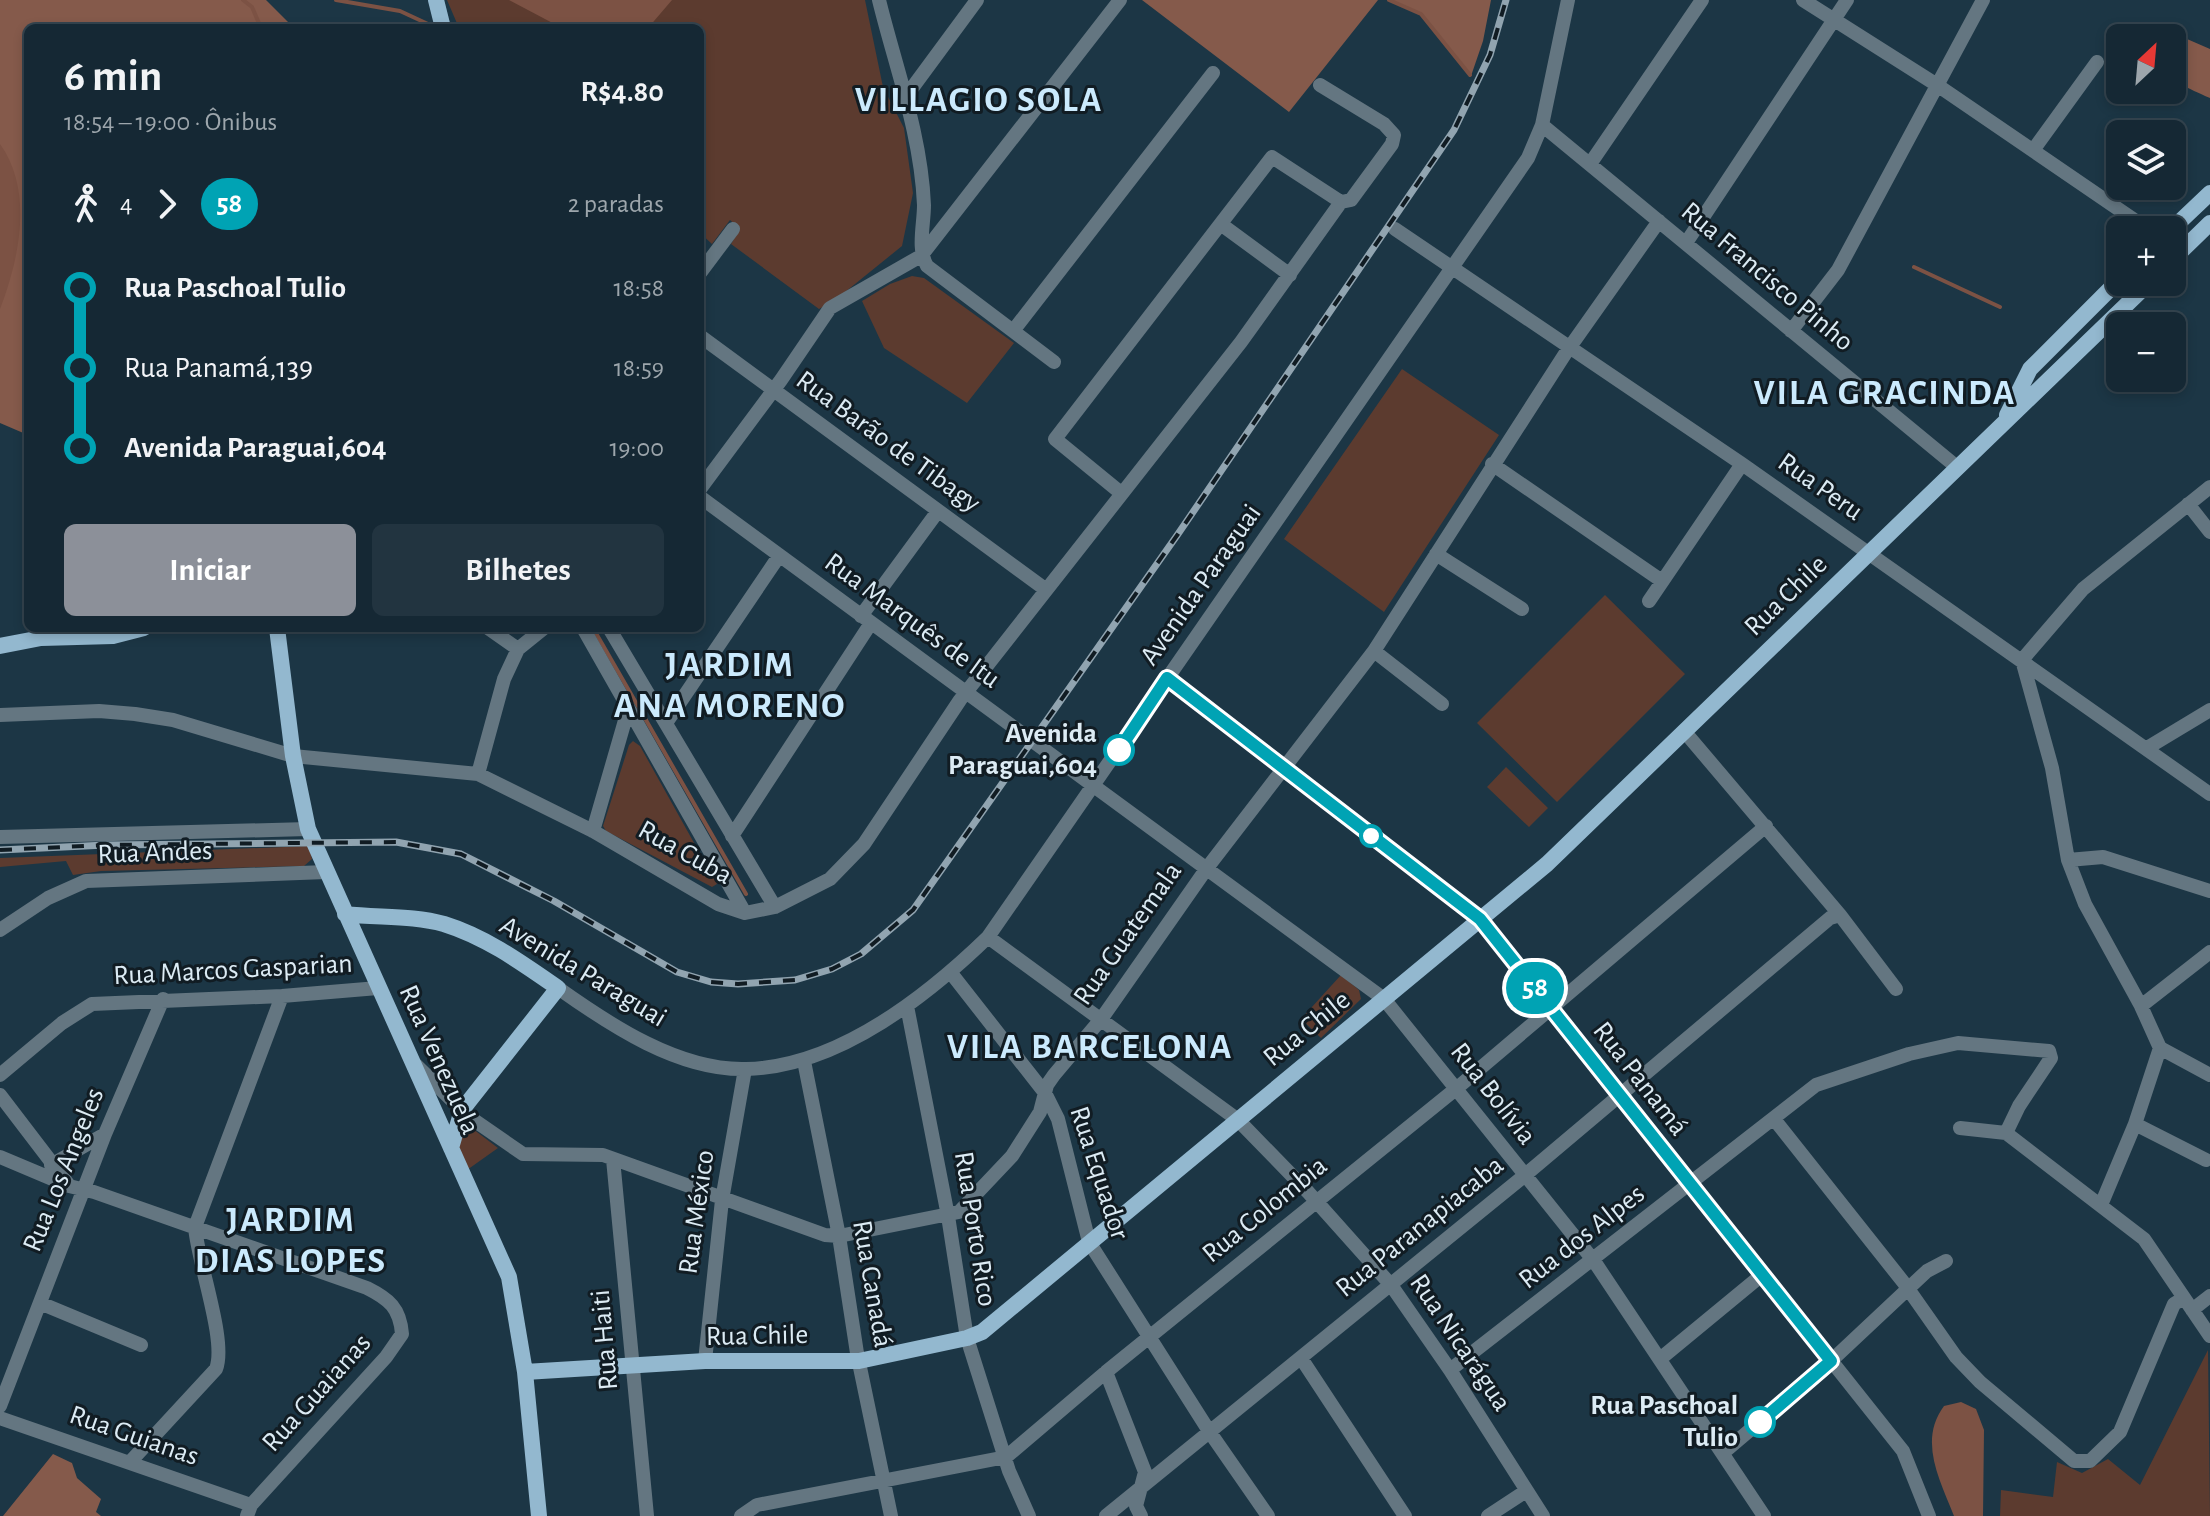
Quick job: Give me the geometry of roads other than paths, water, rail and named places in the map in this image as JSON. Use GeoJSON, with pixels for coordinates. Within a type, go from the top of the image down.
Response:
{"type":"FeatureCollection","features":[{"type":"Feature","properties":{"kind":"main road"},"geometry":{"type":"LineString","coordinates":[[436,0],[442,24]]}},
{"type":"Feature","properties":{"kind":"main road"},"geometry":{"type":"LineString","coordinates":[[2186,216],[2210,193]]}},
{"type":"Feature","properties":{"kind":"main road"},"geometry":{"type":"LineString","coordinates":[[2186,244],[2210,223]]}},
{"type":"Feature","properties":{"kind":"main road","name":"Rua Chile"},"geometry":{"type":"LineString","coordinates":[[1988,437],[2011,409],[2025,376],[2049,347],[2106,292]]}},
{"type":"Feature","properties":{"kind":"main road","name":"Rua Chile"},"geometry":{"type":"LineString","coordinates":[[525,1372],[705,1361],[859,1361],[982,1332],[1547,864],[2136,296]]}},
{"type":"Feature","properties":{"kind":"main road"},"geometry":{"type":"LineString","coordinates":[[2025,376],[2026,387],[2034,391],[2041,389]]}},
{"type":"Feature","properties":{"kind":"main road"},"geometry":{"type":"LineString","coordinates":[[0,646],[41,638],[113,636],[128,632]]}},
{"type":"Feature","properties":{"kind":"main road","name":"Rua Venezuela"},"geometry":{"type":"LineString","coordinates":[[278,632],[293,756],[308,829],[509,1277],[525,1372],[539,1516]]}},
{"type":"Feature","properties":{"kind":"main road","name":"Avenida Paraguai"},"geometry":{"type":"LineString","coordinates":[[345,914],[390,915],[443,924],[514,957],[558,988]]}},
{"type":"Feature","properties":{"kind":"main road"},"geometry":{"type":"LineString","coordinates":[[451,1148],[462,1110],[558,988]]}},
{"type":"Feature","properties":{"kind":"street"},"geometry":{"type":"LineString","coordinates":[[879,0],[907,95],[923,193],[921,256],[927,266],[1054,362]]}},
{"type":"Feature","properties":{"kind":"street"},"geometry":{"type":"LineString","coordinates":[[907,95],[977,0]]}},
{"type":"Feature","properties":{"kind":"street"},"geometry":{"type":"LineString","coordinates":[[704,484],[830,308],[921,256],[1120,0]]}},
{"type":"Feature","properties":{"kind":"street","name":"Avenida Paraguai"},"geometry":{"type":"LineString","coordinates":[[558,988],[604,1021],[644,1043],[707,1064],[745,1069],[804,1061],[907,1006],[951,973],[988,937],[1528,158],[1542,125],[1568,0]]}},
{"type":"Feature","properties":{"kind":"street"},"geometry":{"type":"LineString","coordinates":[[1590,164],[1702,0]]}},
{"type":"Feature","properties":{"kind":"street"},"geometry":{"type":"LineString","coordinates":[[1803,0],[2034,149],[2129,216]]}},
{"type":"Feature","properties":{"kind":"street"},"geometry":{"type":"LineString","coordinates":[[1686,243],[1847,0]]}},
{"type":"Feature","properties":{"kind":"street"},"geometry":{"type":"LineString","coordinates":[[1791,331],[1838,270],[1983,0]]}},
{"type":"Feature","properties":{"kind":"street"},"geometry":{"type":"LineString","coordinates":[[2034,149],[2097,62]]}},
{"type":"Feature","properties":{"kind":"street"},"geometry":{"type":"LineString","coordinates":[[1013,331],[1213,73]]}},
{"type":"Feature","properties":{"kind":"street","name":"Rua Cuba"},"geometry":{"type":"LineString","coordinates":[[0,715],[99,711],[135,714],[173,720],[293,756],[478,774],[593,831],[718,904],[745,913],[775,907],[830,879],[864,844],[966,693],[1290,275],[1341,202],[1351,200],[1392,144],[1394,135],[1384,124],[1320,85]]}},
{"type":"Feature","properties":{"kind":"street","name":"Rua Francisco Pinho"},"geometry":{"type":"LineString","coordinates":[[1542,125],[1958,468]]}},
{"type":"Feature","properties":{"kind":"street"},"geometry":{"type":"LineString","coordinates":[[1121,493],[1055,439],[1272,157],[1341,202]]}},
{"type":"Feature","properties":{"kind":"street","name":"Rua Guatemala"},"geometry":{"type":"LineString","coordinates":[[410,1059],[462,1110],[523,1154],[603,1155],[825,1235],[839,1236],[959,1212],[1012,1156],[1040,1112],[1054,1075],[1102,1018],[1207,868],[1374,651],[1570,346],[1659,221]]}},
{"type":"Feature","properties":{"kind":"street"},"geometry":{"type":"LineString","coordinates":[[1222,225],[1290,275]]}},
{"type":"Feature","properties":{"kind":"street"},"geometry":{"type":"LineString","coordinates":[[704,268],[733,229]]}},
{"type":"Feature","properties":{"kind":"street","name":"Rua Peru"},"geometry":{"type":"LineString","coordinates":[[1395,229],[1742,464],[2210,794]]}},
{"type":"Feature","properties":{"kind":"street","name":"Rua Barão de Tibagy"},"geometry":{"type":"LineString","coordinates":[[704,339],[1045,589]]}},
{"type":"Feature","properties":{"kind":"street"},"geometry":{"type":"LineString","coordinates":[[1492,464],[1662,581]]}},
{"type":"Feature","properties":{"kind":"street"},"geometry":{"type":"LineString","coordinates":[[1649,601],[1742,464]]}},
{"type":"Feature","properties":{"kind":"street"},"geometry":{"type":"LineString","coordinates":[[2210,487],[2083,589],[2022,660],[2052,768],[2068,860],[2085,904],[2141,1006],[2160,1048],[2210,1075]]}},
{"type":"Feature","properties":{"kind":"street","name":"Rua Marquês de Itu"},"geometry":{"type":"LineString","coordinates":[[704,500],[1094,787]]}},
{"type":"Feature","properties":{"kind":"street"},"geometry":{"type":"LineString","coordinates":[[2188,504],[2210,532]]}},
{"type":"Feature","properties":{"kind":"street"},"geometry":{"type":"LineString","coordinates":[[732,836],[866,620],[938,511]]}},
{"type":"Feature","properties":{"kind":"street"},"geometry":{"type":"LineString","coordinates":[[1436,554],[1522,609]]}},
{"type":"Feature","properties":{"kind":"street"},"geometry":{"type":"LineString","coordinates":[[666,723],[779,556]]}},
{"type":"Feature","properties":{"kind":"street"},"geometry":{"type":"LineString","coordinates":[[494,632],[518,649]]}},
{"type":"Feature","properties":{"kind":"street"},"geometry":{"type":"LineString","coordinates":[[478,774],[504,679],[518,649],[539,632]]}},
{"type":"Feature","properties":{"kind":"street"},"geometry":{"type":"LineString","coordinates":[[585,632],[745,913]]}},
{"type":"Feature","properties":{"kind":"street"},"geometry":{"type":"LineString","coordinates":[[611,632],[775,907]]}},
{"type":"Feature","properties":{"kind":"street"},"geometry":{"type":"LineString","coordinates":[[1374,651],[1442,704]]}},
{"type":"Feature","properties":{"kind":"street","name":"Rua Panamá"},"geometry":{"type":"LineString","coordinates":[[1167,678],[1480,919],[1903,1451],[1929,1516]]}},
{"type":"Feature","properties":{"kind":"street"},"geometry":{"type":"LineString","coordinates":[[650,697],[657,702],[666,702],[686,693]]}},
{"type":"Feature","properties":{"kind":"street"},"geometry":{"type":"LineString","coordinates":[[593,831],[628,710]]}},
{"type":"Feature","properties":{"kind":"street"},"geometry":{"type":"LineString","coordinates":[[2147,748],[2210,710]]}},
{"type":"Feature","properties":{"kind":"street"},"geometry":{"type":"LineString","coordinates":[[1684,731],[1840,915],[1896,989]]}},
{"type":"Feature","properties":{"kind":"street","name":"Rua Bolívia"},"geometry":{"type":"LineString","coordinates":[[1094,787],[1384,999],[1594,1261],[1764,1516]]}},
{"type":"Feature","properties":{"kind":"street"},"geometry":{"type":"LineString","coordinates":[[713,803],[731,814],[750,808]]}},
{"type":"Feature","properties":{"kind":"street","name":"Rua Colombia"},"geometry":{"type":"LineString","coordinates":[[1006,1457],[1106,1372],[1457,1088],[1766,826]]}},
{"type":"Feature","properties":{"kind":"street"},"geometry":{"type":"LineString","coordinates":[[0,837],[308,829]]}},
{"type":"Feature","properties":{"kind":"street"},"geometry":{"type":"LineString","coordinates":[[2068,860],[2103,857],[2210,891]]}},
{"type":"Feature","properties":{"kind":"street","name":"Rua Andes"},"geometry":{"type":"LineString","coordinates":[[0,930],[48,898],[86,881],[326,872]]}},
{"type":"Feature","properties":{"kind":"street","name":"Rua Paranapiacaba"},"geometry":{"type":"LineString","coordinates":[[1106,1516],[1524,1176],[1830,918],[1840,915]]}},
{"type":"Feature","properties":{"kind":"street","name":"Rua Nicarágua"},"geometry":{"type":"LineString","coordinates":[[988,937],[1238,1120],[1317,1201],[1391,1285],[1450,1370],[1543,1516]]}},
{"type":"Feature","properties":{"kind":"street"},"geometry":{"type":"LineString","coordinates":[[2141,1006],[2210,952]]}},
{"type":"Feature","properties":{"kind":"street","name":"Rua Equador"},"geometry":{"type":"LineString","coordinates":[[951,973],[1045,1093],[1058,1119],[1089,1242],[1209,1431],[1268,1516]]}},
{"type":"Feature","properties":{"kind":"street","name":"Rua Marcos Gasparian"},"geometry":{"type":"LineString","coordinates":[[0,1075],[62,1023],[92,1004],[282,996],[378,988]]}},
{"type":"Feature","properties":{"kind":"street"},"geometry":{"type":"LineString","coordinates":[[131,1461],[216,1369],[219,1361],[221,1347],[200,1266],[195,1227],[282,996]]}},
{"type":"Feature","properties":{"kind":"street","name":"Rua Los Angeles"},"geometry":{"type":"LineString","coordinates":[[0,1406],[40,1303],[76,1188],[105,1134],[163,999]]}},
{"type":"Feature","properties":{"kind":"street","name":"Rua Porto Rico"},"geometry":{"type":"LineString","coordinates":[[907,1006],[948,1216],[967,1338],[1009,1471],[1029,1516]]}},
{"type":"Feature","properties":{"kind":"street","name":"Rua dos Alpes"},"geometry":{"type":"LineString","coordinates":[[1450,1370],[1594,1261],[1816,1085],[1921,1051],[1958,1043],[2049,1051],[2052,1054],[2006,1133]]}},
{"type":"Feature","properties":{"kind":"street"},"geometry":{"type":"LineString","coordinates":[[2101,1205],[2135,1124],[2160,1048]]}},
{"type":"Feature","properties":{"kind":"street","name":"Rua Canadá"},"geometry":{"type":"LineString","coordinates":[[804,1061],[891,1516]]}},
{"type":"Feature","properties":{"kind":"street","name":"Rua México"},"geometry":{"type":"LineString","coordinates":[[705,1361],[722,1200],[745,1069]]}},
{"type":"Feature","properties":{"kind":"street"},"geometry":{"type":"LineString","coordinates":[[0,1095],[51,1165],[76,1188]]}},
{"type":"Feature","properties":{"kind":"street"},"geometry":{"type":"LineString","coordinates":[[1774,1119],[1909,1289],[1956,1357],[1980,1382],[2074,1461],[2090,1461],[2120,1432],[2174,1304],[2188,1304],[2210,1296]]}},
{"type":"Feature","properties":{"kind":"street"},"geometry":{"type":"LineString","coordinates":[[2135,1124],[2206,1160]]}},
{"type":"Feature","properties":{"kind":"street"},"geometry":{"type":"LineString","coordinates":[[1960,1128],[2006,1133],[2144,1239],[2210,1336]]}},
{"type":"Feature","properties":{"kind":"street"},"geometry":{"type":"LineString","coordinates":[[51,1165],[105,1134]]}},
{"type":"Feature","properties":{"kind":"street"},"geometry":{"type":"LineString","coordinates":[[0,1157],[76,1188],[195,1227]]}},
{"type":"Feature","properties":{"kind":"street","name":"Rua Haiti"},"geometry":{"type":"LineString","coordinates":[[613,1159],[647,1516]]}},
{"type":"Feature","properties":{"kind":"street","name":"Rua Guaianas"},"geometry":{"type":"LineString","coordinates":[[195,1227],[385,1297],[397,1308],[402,1334],[386,1357],[249,1511]]}},
{"type":"Feature","properties":{"kind":"street"},"geometry":{"type":"LineString","coordinates":[[1723,1453],[1831,1361],[1927,1271],[1946,1261]]}},
{"type":"Feature","properties":{"kind":"street"},"geometry":{"type":"LineString","coordinates":[[1660,1359],[1763,1274]]}},
{"type":"Feature","properties":{"kind":"street"},"geometry":{"type":"LineString","coordinates":[[40,1303],[141,1345]]}},
{"type":"Feature","properties":{"kind":"street"},"geometry":{"type":"LineString","coordinates":[[1301,1358],[1405,1516]]}},
{"type":"Feature","properties":{"kind":"street"},"geometry":{"type":"LineString","coordinates":[[1106,1372],[1145,1472],[1136,1506],[1141,1516]]}},
{"type":"Feature","properties":{"kind":"street","name":"Rua Guianas"},"geometry":{"type":"LineString","coordinates":[[0,1418],[131,1461],[249,1511]]}},
{"type":"Feature","properties":{"kind":"street"},"geometry":{"type":"LineString","coordinates":[[741,1516],[757,1505],[1006,1457]]}},
{"type":"Feature","properties":{"kind":"street","name":"Rua Porto Rico"},"geometry":{"type":"LineString","coordinates":[[1006,1457],[1038,1516]]}},
{"type":"Feature","properties":{"kind":"street"},"geometry":{"type":"LineString","coordinates":[[1488,1516],[1526,1491]]}},
{"type":"Feature","properties":{"kind":"waterway"},"geometry":{"type":"LineString","coordinates":[[243,0],[252,7],[259,24]]}},
{"type":"Feature","properties":{"kind":"waterway"},"geometry":{"type":"LineString","coordinates":[[336,0],[400,11],[428,24]]}},
{"type":"Feature","properties":{"kind":"waterway"},"geometry":{"type":"LineString","coordinates":[[1389,0],[1421,14],[1470,75]]}},
{"type":"Feature","properties":{"kind":"waterway"},"geometry":{"type":"LineString","coordinates":[[1914,267],[2000,307]]}},
{"type":"Feature","properties":{"kind":"waterway"},"geometry":{"type":"LineString","coordinates":[[595,632],[746,894]]}},
{"type":"Feature","properties":{"kind":"railway"},"geometry":{"type":"LineString","coordinates":[[0,850],[106,845],[396,842],[461,854],[554,901],[677,972],[711,982],[738,984],[795,980],[832,969],[861,954],[913,910],[1178,534],[1454,130],[1490,55],[1506,0]]}},
{"type":"Feature","properties":{"kind":"place","name":"Avenida Paraguai,604"},"geometry":{"type":"Point","coordinates":[1119,750]}},
{"type":"Feature","properties":{"kind":"place","name":"Rua Paschoal Tulio"},"geometry":{"type":"Point","coordinates":[1760,1422]}},
{"type":"Feature","properties":{"kind":"district","name":"VILLAGIO SOLA"},"geometry":{"type":"Point","coordinates":[979,100]}},
{"type":"Feature","properties":{"kind":"district","name":"VILA GRACINDA"},"geometry":{"type":"Point","coordinates":[1885,393]}},
{"type":"Feature","properties":{"kind":"district","name":"JARDIM ANA MORENO"},"geometry":{"type":"Point","coordinates":[730,686]}},
{"type":"Feature","properties":{"kind":"district","name":"VILA BARCELONA"},"geometry":{"type":"Point","coordinates":[1090,1047]}},
{"type":"Feature","properties":{"kind":"district","name":"JARDIM DIAS LOPES"},"geometry":{"type":"Point","coordinates":[291,1240]}}]}
